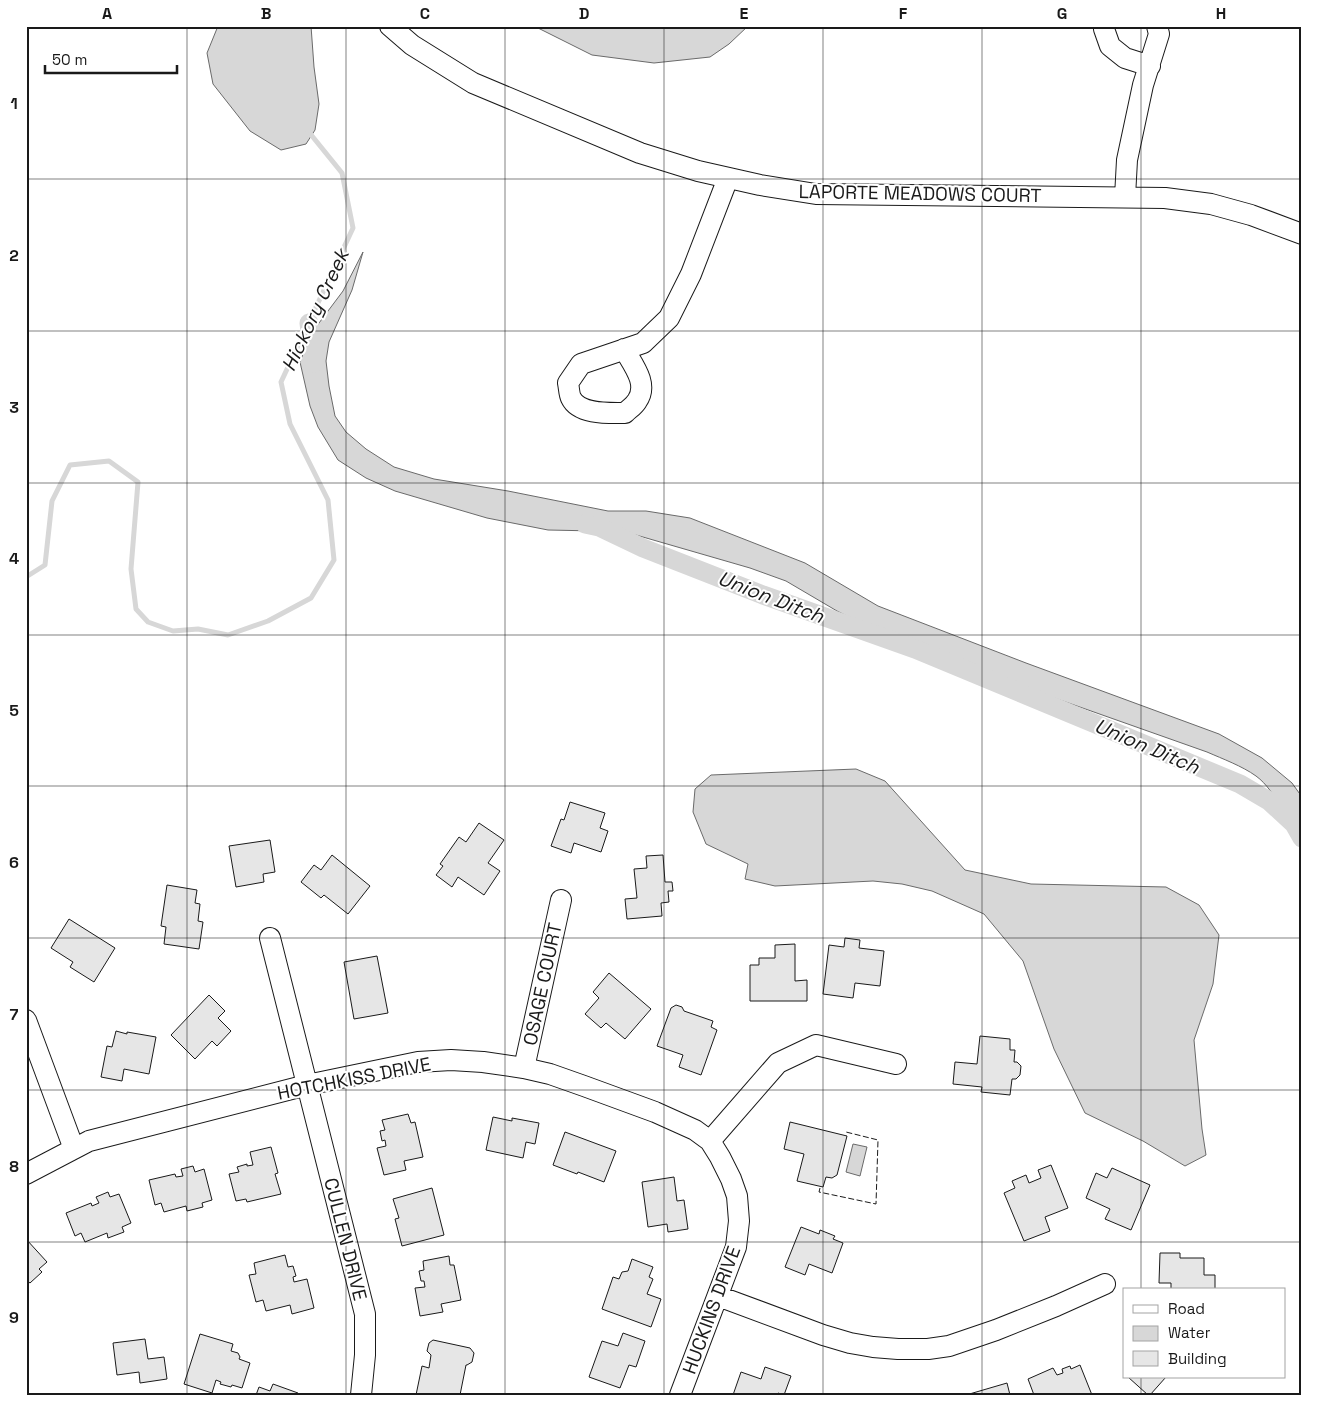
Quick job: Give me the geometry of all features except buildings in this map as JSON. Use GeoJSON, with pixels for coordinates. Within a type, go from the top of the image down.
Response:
{"type":"FeatureCollection","features":[{"type":"Feature","properties":{"kind":"street","name":"LAPORTE MEADOWS COURT"},"geometry":{"type":"LineString","coordinates":[[390,26],[412,45],[473,83],[640,153],[728,178],[816,194],[1166,198],[1211,204],[1251,215],[1302,234]]}},
{"type":"Feature","properties":{"kind":"street"},"geometry":{"type":"LineString","coordinates":[[1105,26],[1104,29],[1110,46],[1125,58],[1150,66]]}},
{"type":"Feature","properties":{"kind":"street"},"geometry":{"type":"LineString","coordinates":[[1125,197],[1127,160],[1144,85],[1159,34],[1157,26]]}},
{"type":"Feature","properties":{"kind":"street"},"geometry":{"type":"LineString","coordinates":[[624,349],[643,343],[669,318],[691,274],[728,178]]}},
{"type":"Feature","properties":{"kind":"street","name":"OSAGE COURT"},"geometry":{"type":"LineString","coordinates":[[524,1068],[561,900]]}},
{"type":"Feature","properties":{"kind":"street","name":"CULLEN DRIVE"},"geometry":{"type":"LineString","coordinates":[[270,938],[366,1314],[365,1355],[361,1395]]}},
{"type":"Feature","properties":{"kind":"street"},"geometry":{"type":"LineString","coordinates":[[26,1020],[74,1149]]}},
{"type":"Feature","properties":{"kind":"street"},"geometry":{"type":"LineString","coordinates":[[710,1141],[778,1063],[816,1045],[896,1064]]}},
{"type":"Feature","properties":{"kind":"street","name":"HOTCHKISS DRIVE"},"geometry":{"type":"LineString","coordinates":[[26,1174],[89,1141],[307,1085],[418,1062],[451,1060],[524,1068],[558,1077],[655,1112],[695,1130],[710,1141]]}},
{"type":"Feature","properties":{"kind":"street","name":"HUCKINS DRIVE"},"geometry":{"type":"LineString","coordinates":[[680,1395],[736,1247],[739,1221],[737,1196],[731,1179],[710,1141]]}},
{"type":"Feature","properties":{"kind":"street"},"geometry":{"type":"LineString","coordinates":[[718,1296],[850,1343],[882,1348],[928,1348],[949,1346],[996,1330],[1105,1284]]}},
{"type":"Feature","properties":{"kind":"water"},"geometry":{"type":"Polygon","coordinates":[[[218,26],[311,26],[319,104],[315,130],[306,144],[281,150],[250,131],[213,84],[207,53],[218,26]]]}},
{"type":"Feature","properties":{"kind":"water"},"geometry":{"type":"Polygon","coordinates":[[[534,26],[748,26],[729,44],[710,57],[654,63],[592,55],[534,26]]]}},
{"type":"Feature","properties":{"kind":"water"},"geometry":{"type":"Polygon","coordinates":[[[363,252],[352,290],[329,342],[326,361],[329,386],[335,416],[346,432],[366,449],[394,467],[434,479],[508,491],[608,511],[646,511],[690,518],[805,563],[878,606],[1219,734],[1262,758],[1292,783],[1302,797],[1302,840],[1292,829],[1281,807],[1267,786],[1251,772],[1207,752],[944,659],[874,630],[786,581],[750,568],[636,535],[596,531],[548,530],[487,518],[395,491],[366,478],[338,460],[318,427],[310,406],[300,362],[308,341],[343,291],[363,252]]]}},
{"type":"Feature","properties":{"kind":"water"},"geometry":{"type":"Polygon","coordinates":[[[856,769],[885,781],[965,870],[1031,884],[1166,887],[1199,905],[1219,935],[1213,984],[1194,1040],[1206,1155],[1185,1166],[1143,1141],[1085,1113],[1054,1049],[1023,961],[984,914],[932,891],[902,884],[873,881],[775,886],[745,879],[748,864],[706,844],[693,812],[695,789],[711,775],[856,769]]]}},
{"type":"Feature","properties":{"kind":"water"},"geometry":{"type":"Polygon","coordinates":[[[853,1144],[867,1147],[860,1176],[846,1172],[853,1144]]]}},
{"type":"Feature","properties":{"kind":"waterway","name":"Hickory Creek"},"geometry":{"type":"LineString","coordinates":[[26,577],[45,565],[52,501],[70,465],[109,461],[138,482],[131,569],[136,609],[148,622],[173,631],[198,629],[228,635],[268,621],[311,598],[334,560],[328,500],[290,424],[281,382],[353,228],[342,173],[308,131]]}},
{"type":"Feature","properties":{"kind":"waterway","name":"Union Ditch"},"geometry":{"type":"LineString","coordinates":[[309,323],[314,363]]}},
{"type":"Feature","properties":{"kind":"waterway","name":"Union Ditch"},"geometry":{"type":"LineString","coordinates":[[585,524],[599,527],[643,548],[763,595],[915,649],[1240,784],[1269,801],[1294,824],[1302,838]]}},
{"type":"Feature","properties":{"kind":"fence"},"geometry":{"type":"LineString","coordinates":[[820,1188],[819,1192],[876,1204],[878,1140],[846,1132]]}}]}
